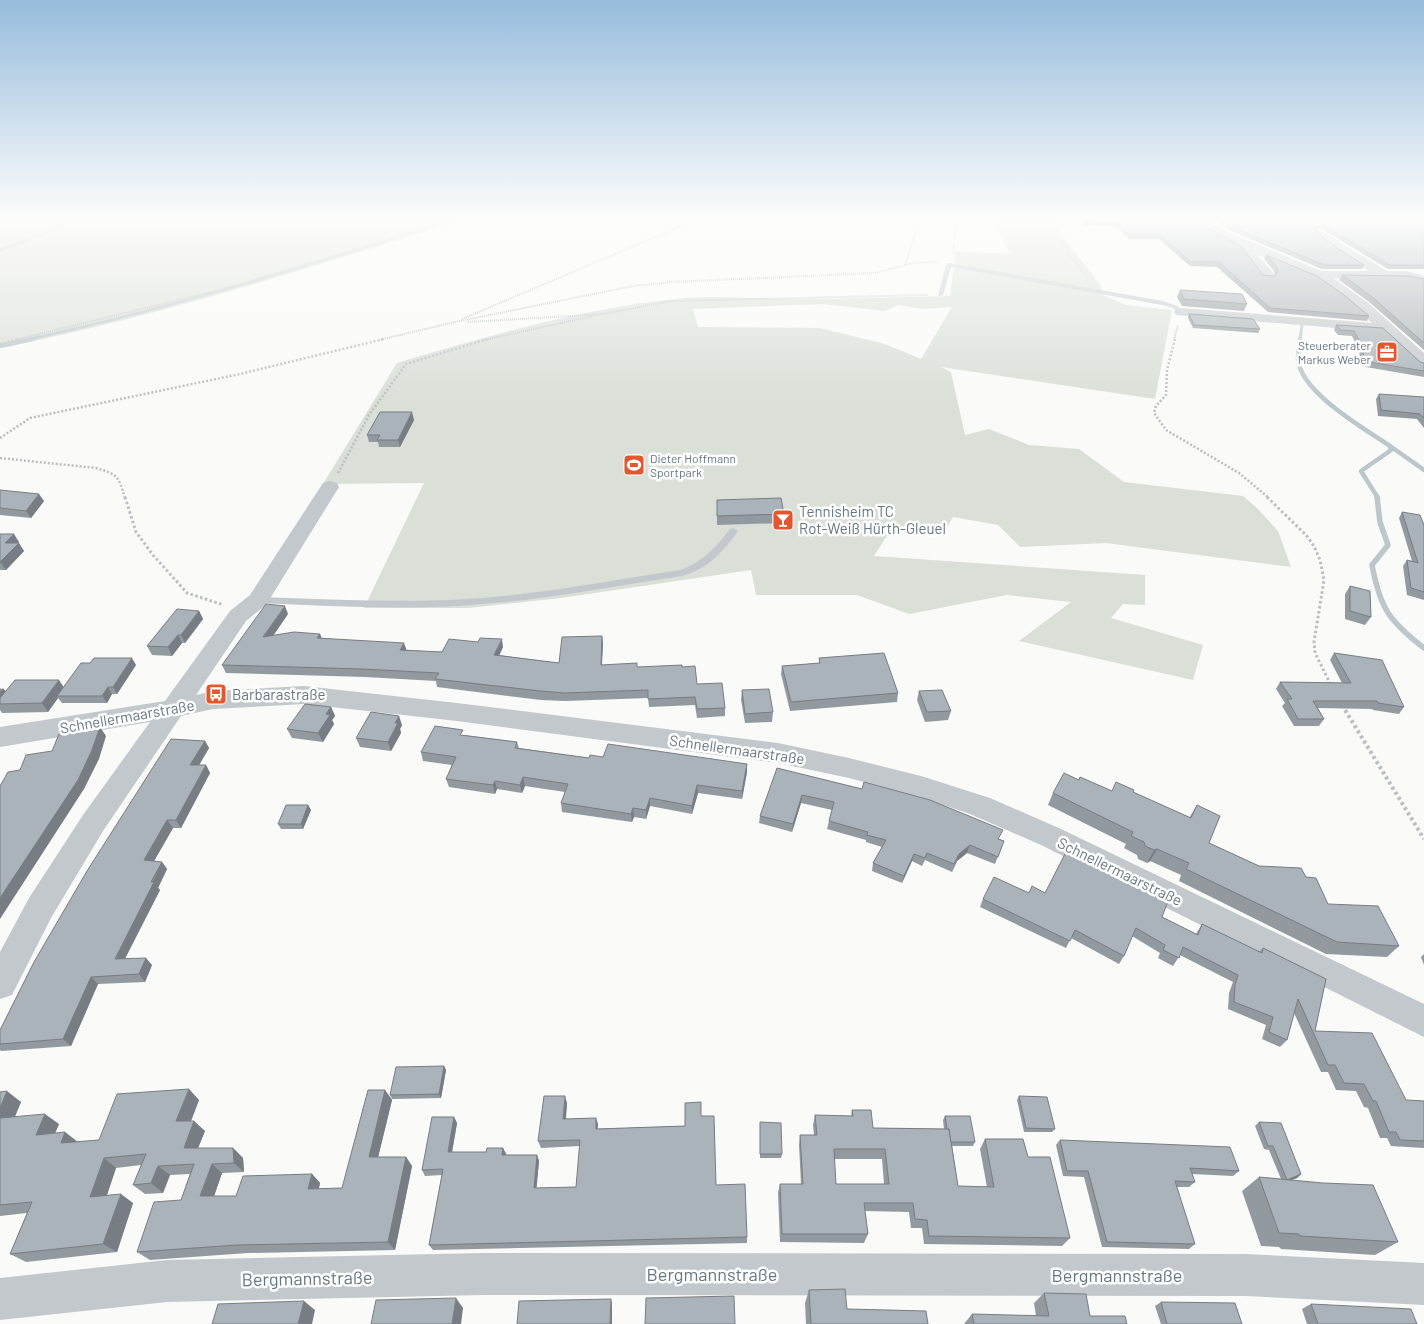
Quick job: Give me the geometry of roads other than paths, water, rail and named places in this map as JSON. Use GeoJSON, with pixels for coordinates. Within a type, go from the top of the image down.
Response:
{"type":"FeatureCollection","features":[{"type":"Feature","properties":{"kind":"street"},"geometry":{"type":"LineString","coordinates":[[1326,280],[1352,298],[1424,362]]}},
{"type":"Feature","properties":{"kind":"street"},"geometry":{"type":"LineString","coordinates":[[1182,312],[1386,328]]}},
{"type":"Feature","properties":{"kind":"street"},"geometry":{"type":"LineString","coordinates":[[0,984],[40,908],[93,823],[238,616],[258,600],[330,487]]}},
{"type":"Feature","properties":{"kind":"street","name":"Schnellermaarstraße"},"geometry":{"type":"LineString","coordinates":[[0,737],[172,709],[213,700],[304,695],[457,712],[778,753],[849,768],[921,787],[980,806],[1051,837],[1424,1022]]}},
{"type":"Feature","properties":{"kind":"street","name":"Bergmannstraße"},"geometry":{"type":"LineString","coordinates":[[0,1298],[167,1281],[483,1274],[1245,1275],[1424,1284]]}},
{"type":"Feature","properties":{"kind":"lane"},"geometry":{"type":"LineString","coordinates":[[940,295],[944,280]]}},
{"type":"Feature","properties":{"kind":"lane"},"geometry":{"type":"LineString","coordinates":[[1033,280],[1163,303],[1175,307],[1182,312]]}},
{"type":"Feature","properties":{"kind":"lane"},"geometry":{"type":"LineString","coordinates":[[258,600],[413,604],[482,601],[544,594],[682,573],[698,568],[711,560],[733,531]]}},
{"type":"Feature","properties":{"kind":"waterway"},"geometry":{"type":"LineString","coordinates":[[26,340],[136,314],[258,280]]}},
{"type":"Feature","properties":{"kind":"waterway"},"geometry":{"type":"LineString","coordinates":[[1300,340],[1302,325]]}},
{"type":"Feature","properties":{"kind":"waterway"},"geometry":{"type":"LineString","coordinates":[[0,346],[32,339]]}},
{"type":"Feature","properties":{"kind":"waterway"},"geometry":{"type":"LineString","coordinates":[[1300,339],[1298,359],[1302,372],[1310,384],[1321,397],[1350,420],[1390,446]]}},
{"type":"Feature","properties":{"kind":"waterway"},"geometry":{"type":"LineString","coordinates":[[1378,498],[1361,471],[1391,450],[1390,446]]}},
{"type":"Feature","properties":{"kind":"waterway"},"geometry":{"type":"LineString","coordinates":[[1390,446],[1424,470]]}},
{"type":"Feature","properties":{"kind":"waterway"},"geometry":{"type":"LineString","coordinates":[[1377,497],[1380,522],[1388,545],[1372,565],[1375,580],[1383,603],[1394,621],[1424,648]]}},
{"type":"Feature","properties":{"kind":"place","name":"Steuerberater Markus Weber"},"geometry":{"type":"Point","coordinates":[1387,352]}},
{"type":"Feature","properties":{"kind":"place","name":"Dieter Hoffmann Sportpark"},"geometry":{"type":"Point","coordinates":[634,465]}},
{"type":"Feature","properties":{"kind":"place","name":"Tennisheim TC Rot-Weiß Hürth-Gleuel"},"geometry":{"type":"Point","coordinates":[783,520]}},
{"type":"Feature","properties":{"kind":"place","name":"Barbarastraße"},"geometry":{"type":"Point","coordinates":[216,694]}}]}
